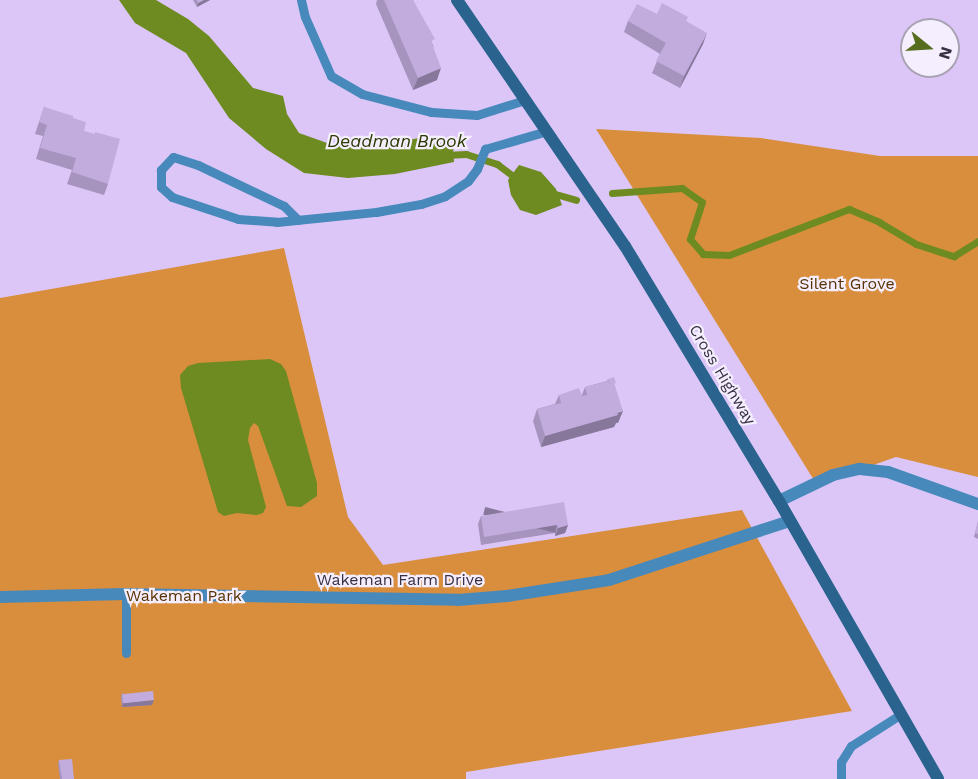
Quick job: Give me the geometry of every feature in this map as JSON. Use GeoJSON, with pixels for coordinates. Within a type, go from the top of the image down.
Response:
{"type":"FeatureCollection","features":[{"type":"Feature","properties":{"kind":"street","name":"Cross Highway"},"geometry":{"type":"LineString","coordinates":[[457,0],[626,246],[779,501],[938,779]]}},
{"type":"Feature","properties":{"kind":"street"},"geometry":{"type":"LineString","coordinates":[[779,501],[833,475],[860,469],[888,472],[978,504]]}},
{"type":"Feature","properties":{"kind":"street","name":"Wakeman Farm Drive"},"geometry":{"type":"LineString","coordinates":[[0,597],[126,594],[459,600],[507,596],[609,580],[790,521]]}},
{"type":"Feature","properties":{"kind":"lane"},"geometry":{"type":"LineString","coordinates":[[301,0],[305,17],[330,76],[362,94],[431,112],[477,115],[525,100]]}},
{"type":"Feature","properties":{"kind":"lane"},"geometry":{"type":"LineString","coordinates":[[298,220],[284,206],[198,165],[173,157],[161,170],[161,187],[172,197],[238,219],[277,222],[298,220],[421,204],[445,196],[468,181],[477,169],[485,149],[548,131]]}},
{"type":"Feature","properties":{"kind":"lane"},"geometry":{"type":"LineString","coordinates":[[126,594],[126,653]]}},
{"type":"Feature","properties":{"kind":"lane"},"geometry":{"type":"LineString","coordinates":[[841,779],[841,762],[851,746],[901,714]]}},
{"type":"Feature","properties":{"kind":"green space","name":"Silent Grove"},"geometry":{"type":"Polygon","coordinates":[[[596,129],[761,138],[880,156],[978,156],[978,477],[896,457],[817,485],[596,129]]]}},
{"type":"Feature","properties":{"kind":"green space","name":"Wakeman Park"},"geometry":{"type":"Polygon","coordinates":[[[284,248],[348,517],[383,565],[742,510],[852,711],[466,772],[466,779],[0,779],[0,298],[284,248]]]}},
{"type":"Feature","properties":{"kind":"shaded area"},"geometry":{"type":"Polygon","coordinates":[[[119,0],[156,0],[188,19],[209,36],[253,88],[283,96],[287,114],[299,133],[330,144],[359,146],[388,144],[419,138],[453,146],[454,162],[395,174],[348,178],[304,173],[266,149],[229,118],[186,53],[135,23],[119,0]]]}},
{"type":"Feature","properties":{"kind":"shaded area"},"geometry":{"type":"Polygon","coordinates":[[[519,165],[541,172],[556,189],[562,205],[536,215],[520,210],[511,195],[508,180],[519,165]]]}},
{"type":"Feature","properties":{"kind":"shaded area"},"geometry":{"type":"Polygon","coordinates":[[[270,359],[281,364],[286,371],[317,483],[317,496],[301,507],[287,506],[258,426],[254,423],[250,428],[248,440],[266,507],[263,513],[257,515],[237,513],[224,516],[218,512],[181,388],[180,375],[188,366],[198,363],[270,359]]]}},
{"type":"Feature","properties":{"kind":"building"},"geometry":{"type":"Polygon","coordinates":[[[384,0],[413,0],[435,39],[431,41],[441,68],[418,78],[384,0]]]}},
{"type":"Feature","properties":{"kind":"building"},"geometry":{"type":"Polygon","coordinates":[[[662,3],[688,17],[686,21],[707,33],[684,76],[656,61],[666,43],[628,21],[637,4],[657,14],[662,3]]]}},
{"type":"Feature","properties":{"kind":"building"},"geometry":{"type":"Polygon","coordinates":[[[44,107],[86,122],[84,131],[120,139],[108,184],[72,172],[76,158],[40,148],[47,125],[39,122],[44,107]]]}},
{"type":"Feature","properties":{"kind":"building"},"geometry":{"type":"Polygon","coordinates":[[[614,377],[616,383],[609,384],[608,379],[614,377]]]}},
{"type":"Feature","properties":{"kind":"building"},"geometry":{"type":"Polygon","coordinates":[[[608,381],[609,384],[614,383],[623,411],[617,412],[618,415],[545,436],[537,409],[561,403],[559,395],[579,388],[582,396],[587,395],[585,387],[608,381]]]}},
{"type":"Feature","properties":{"kind":"building"},"geometry":{"type":"Polygon","coordinates":[[[564,502],[568,525],[484,537],[481,516],[564,502]]]}},
{"type":"Feature","properties":{"kind":"building"},"geometry":{"type":"Polygon","coordinates":[[[153,691],[154,700],[123,703],[122,694],[153,691]]]}},
{"type":"Feature","properties":{"kind":"building"},"geometry":{"type":"Polygon","coordinates":[[[72,759],[74,779],[62,779],[59,760],[72,759]]]}},
{"type":"Feature","properties":{"kind":"waterway","name":"Deadman Brook"},"geometry":{"type":"LineString","coordinates":[[445,155],[466,154],[497,164],[517,179]]}},
{"type":"Feature","properties":{"kind":"waterway","name":"Deadman Brook"},"geometry":{"type":"LineString","coordinates":[[612,193],[682,188],[702,202],[690,239],[703,254],[729,255],[849,209],[879,222],[916,244],[954,256],[978,241]]}},
{"type":"Feature","properties":{"kind":"waterway","name":"Deadman Brook"},"geometry":{"type":"LineString","coordinates":[[552,193],[576,200]]}}]}
